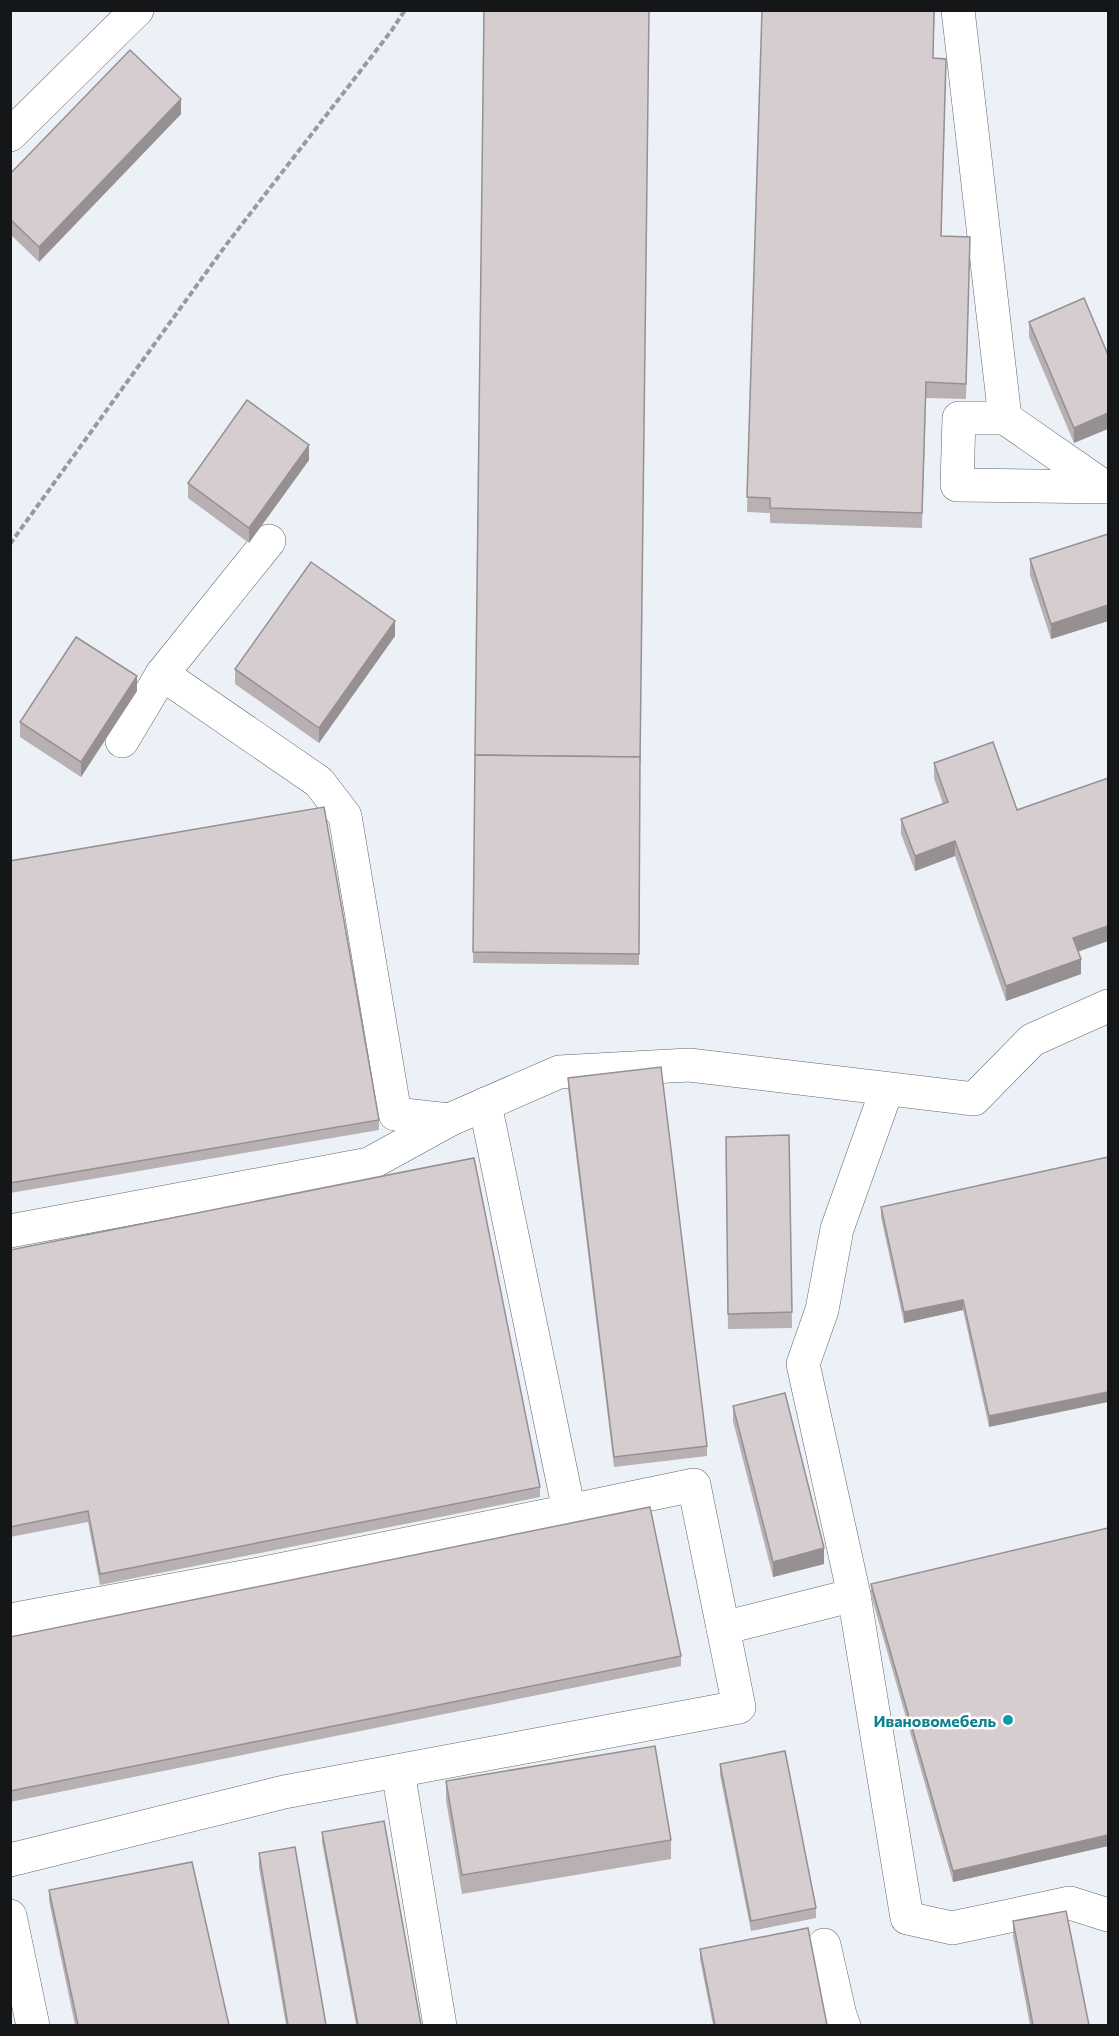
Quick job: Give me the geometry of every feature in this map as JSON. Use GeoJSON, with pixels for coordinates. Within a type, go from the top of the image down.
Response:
{"type":"FeatureCollection","features":[{"type":"Feature","properties":{"kind":"lane"},"geometry":{"type":"LineString","coordinates":[[10,135],[137,10]]}},
{"type":"Feature","properties":{"kind":"lane"},"geometry":{"type":"LineString","coordinates":[[957,10],[1005,418]]}},
{"type":"Feature","properties":{"kind":"lane"},"geometry":{"type":"LineString","coordinates":[[958,418],[1005,418],[1106,487],[957,485],[958,418]]}},
{"type":"Feature","properties":{"kind":"lane"},"geometry":{"type":"LineString","coordinates":[[122,741],[162,674],[269,541]]}},
{"type":"Feature","properties":{"kind":"lane"},"geometry":{"type":"LineString","coordinates":[[162,674],[319,782],[345,816],[395,1114],[449,1120]]}},
{"type":"Feature","properties":{"kind":"lane"},"geometry":{"type":"LineString","coordinates":[[10,1231],[369,1164],[449,1120],[559,1072],[689,1065],[974,1099],[1032,1040],[1108,1006]]}},
{"type":"Feature","properties":{"kind":"lane"},"geometry":{"type":"LineString","coordinates":[[887,1089],[837,1229],[822,1310],[803,1364],[854,1595],[907,1917],[952,1928],[1070,1903],[1108,1915]]}},
{"type":"Feature","properties":{"kind":"lane"},"geometry":{"type":"LineString","coordinates":[[485,1104],[569,1511]]}},
{"type":"Feature","properties":{"kind":"lane"},"geometry":{"type":"LineString","coordinates":[[10,1620],[254,1575],[694,1485],[739,1707],[284,1792],[10,1860]]}},
{"type":"Feature","properties":{"kind":"lane"},"geometry":{"type":"LineString","coordinates":[[723,1628],[854,1595]]}},
{"type":"Feature","properties":{"kind":"lane"},"geometry":{"type":"LineString","coordinates":[[398,1771],[440,2025]]}},
{"type":"Feature","properties":{"kind":"lane"},"geometry":{"type":"LineString","coordinates":[[10,1916],[33,2025]]}},
{"type":"Feature","properties":{"kind":"lane"},"geometry":{"type":"LineString","coordinates":[[824,1945],[844,2025]]}},
{"type":"Feature","properties":{"kind":"path"},"geometry":{"type":"LineString","coordinates":[[10,544],[226,245],[405,10]]}},
{"type":"Feature","properties":{"kind":"building"},"geometry":{"type":"Polygon","coordinates":[[[484,10],[649,10],[640,762],[640,757],[475,755],[484,10]]]}},
{"type":"Feature","properties":{"kind":"building"},"geometry":{"type":"Polygon","coordinates":[[[762,10],[934,10],[933,58],[946,59],[941,236],[970,237],[966,384],[926,382],[922,513],[770,508],[770,498],[747,497],[762,10]]]}},
{"type":"Feature","properties":{"kind":"building"},"geometry":{"type":"Polygon","coordinates":[[[130,50],[181,99],[39,247],[10,219],[10,174],[130,50]]]}},
{"type":"Feature","properties":{"kind":"building"},"geometry":{"type":"Polygon","coordinates":[[[1084,298],[1108,355],[1108,413],[1074,428],[1029,322],[1084,298]]]}},
{"type":"Feature","properties":{"kind":"building"},"geometry":{"type":"Polygon","coordinates":[[[247,400],[309,445],[249,528],[188,483],[247,400]]]}},
{"type":"Feature","properties":{"kind":"building"},"geometry":{"type":"Polygon","coordinates":[[[1108,534],[1108,605],[1051,624],[1030,559],[1108,534]]]}},
{"type":"Feature","properties":{"kind":"building"},"geometry":{"type":"Polygon","coordinates":[[[311,562],[395,621],[319,728],[235,669],[311,562]]]}},
{"type":"Feature","properties":{"kind":"building"},"geometry":{"type":"Polygon","coordinates":[[[76,637],[137,676],[81,762],[20,722],[76,637]]]}},
{"type":"Feature","properties":{"kind":"building"},"geometry":{"type":"Polygon","coordinates":[[[993,742],[1017,810],[1108,778],[1108,926],[1073,938],[1081,959],[1006,986],[955,841],[915,856],[901,819],[948,802],[934,763],[993,742]]]}},
{"type":"Feature","properties":{"kind":"building"},"geometry":{"type":"Polygon","coordinates":[[[475,755],[640,757],[639,954],[473,952],[475,755]]]}},
{"type":"Feature","properties":{"kind":"building"},"geometry":{"type":"Polygon","coordinates":[[[324,807],[379,1120],[10,1183],[10,861],[324,807]]]}},
{"type":"Feature","properties":{"kind":"building"},"geometry":{"type":"Polygon","coordinates":[[[661,1067],[707,1446],[614,1457],[568,1078],[661,1067]]]}},
{"type":"Feature","properties":{"kind":"building"},"geometry":{"type":"Polygon","coordinates":[[[789,1135],[792,1312],[728,1314],[726,1137],[789,1135]]]}},
{"type":"Feature","properties":{"kind":"building"},"geometry":{"type":"Polygon","coordinates":[[[1108,1157],[1108,1392],[989,1416],[963,1300],[904,1312],[881,1207],[1108,1157]]]}},
{"type":"Feature","properties":{"kind":"building"},"geometry":{"type":"Polygon","coordinates":[[[474,1158],[540,1487],[100,1574],[88,1511],[10,1527],[10,1250],[474,1158]]]}},
{"type":"Feature","properties":{"kind":"building"},"geometry":{"type":"Polygon","coordinates":[[[785,1393],[824,1548],[773,1562],[733,1406],[785,1393]]]}},
{"type":"Feature","properties":{"kind":"building"},"geometry":{"type":"Polygon","coordinates":[[[650,1507],[681,1656],[10,1791],[10,1637],[650,1507]]]}},
{"type":"Feature","properties":{"kind":"building","name":"Ивановомебель"},"geometry":{"type":"Polygon","coordinates":[[[1108,1528],[1108,1835],[953,1871],[871,1584],[1108,1528]]]}},
{"type":"Feature","properties":{"kind":"building"},"geometry":{"type":"Polygon","coordinates":[[[655,1746],[671,1840],[462,1875],[446,1781],[655,1746]]]}},
{"type":"Feature","properties":{"kind":"building"},"geometry":{"type":"Polygon","coordinates":[[[785,1751],[816,1908],[751,1921],[720,1764],[785,1751]]]}},
{"type":"Feature","properties":{"kind":"building"},"geometry":{"type":"Polygon","coordinates":[[[384,1821],[421,2025],[358,2025],[322,1832],[384,1821]]]}},
{"type":"Feature","properties":{"kind":"building"},"geometry":{"type":"Polygon","coordinates":[[[295,1847],[326,2025],[288,2025],[259,1853],[295,1847]]]}},
{"type":"Feature","properties":{"kind":"building"},"geometry":{"type":"Polygon","coordinates":[[[192,1862],[229,2025],[78,2025],[49,1890],[192,1862]]]}},
{"type":"Feature","properties":{"kind":"building"},"geometry":{"type":"Polygon","coordinates":[[[1066,1911],[1089,2025],[1033,2025],[1013,1921],[1066,1911]]]}},
{"type":"Feature","properties":{"kind":"building"},"geometry":{"type":"Polygon","coordinates":[[[808,1928],[827,2025],[715,2025],[700,1949],[808,1928]]]}},
{"type":"Feature","properties":{"kind":"place","name":"Ивановомебель"},"geometry":{"type":"Point","coordinates":[1008,1720]}}]}
